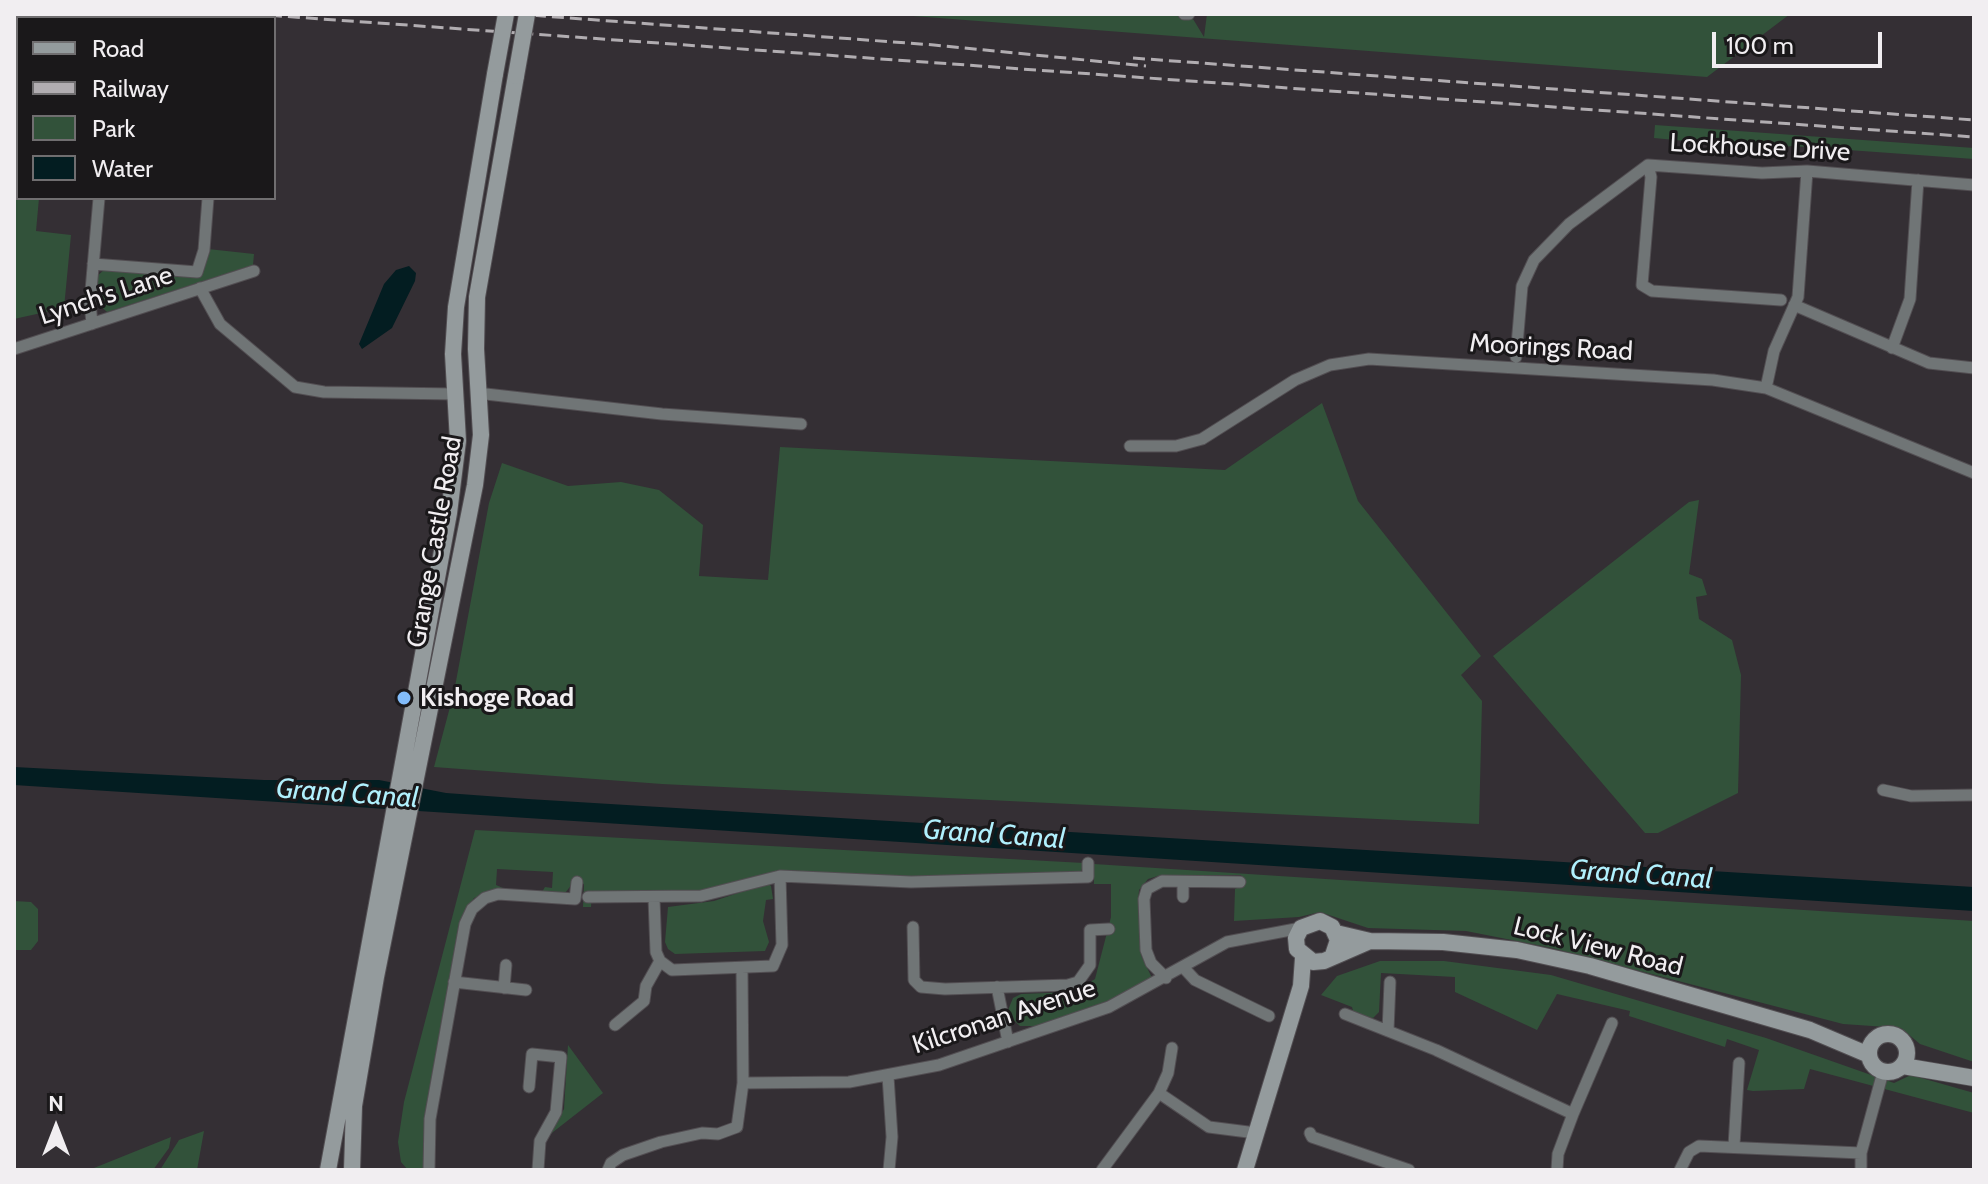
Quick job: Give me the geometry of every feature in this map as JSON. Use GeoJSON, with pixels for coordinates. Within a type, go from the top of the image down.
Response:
{"type":"FeatureCollection","features":[{"type":"Feature","properties":{"kind":"main road","name":"Grange Castle Road"},"geometry":{"type":"LineString","coordinates":[[328,1170],[414,741],[458,441],[456,307],[506,14]]}},
{"type":"Feature","properties":{"kind":"main road","name":"Grange Castle Road"},"geometry":{"type":"LineString","coordinates":[[414,741],[475,485],[481,435],[477,393],[477,297],[527,14]]}},
{"type":"Feature","properties":{"kind":"main road","name":"Grange Castle Road"},"geometry":{"type":"LineString","coordinates":[[352,1170],[350,1142],[358,1079],[394,844]]}},
{"type":"Feature","properties":{"kind":"main road","name":"Lock View Road"},"geometry":{"type":"LineString","coordinates":[[1370,941],[1336,933],[1320,921],[1310,949],[1370,941],[1443,942],[1517,950],[1590,966],[1871,1048],[1884,1034],[1897,1036],[1905,1058],[1974,1078]]}},
{"type":"Feature","properties":{"kind":"main road"},"geometry":{"type":"LineString","coordinates":[[1245,1170],[1310,949],[1338,946],[1336,933]]}},
{"type":"Feature","properties":{"kind":"main road"},"geometry":{"type":"LineString","coordinates":[[1871,1048],[1873,1066],[1883,1072],[1894,1072],[1905,1058]]}},
{"type":"Feature","properties":{"kind":"street"},"geometry":{"type":"LineString","coordinates":[[1648,165],[1651,177],[1642,285],[1652,291],[1781,300]]}},
{"type":"Feature","properties":{"kind":"street","name":"Lockhouse Drive"},"geometry":{"type":"LineString","coordinates":[[1516,357],[1522,286],[1534,260],[1569,224],[1648,165],[1762,173],[1807,171],[1974,185]]}},
{"type":"Feature","properties":{"kind":"street"},"geometry":{"type":"LineString","coordinates":[[1766,388],[1774,351],[1799,288],[1807,171]]}},
{"type":"Feature","properties":{"kind":"street"},"geometry":{"type":"LineString","coordinates":[[1892,348],[1910,299],[1918,180]]}},
{"type":"Feature","properties":{"kind":"street"},"geometry":{"type":"LineString","coordinates":[[92,324],[99,200]]}},
{"type":"Feature","properties":{"kind":"street"},"geometry":{"type":"LineString","coordinates":[[93,264],[197,272],[204,250],[208,200]]}},
{"type":"Feature","properties":{"kind":"street"},"geometry":{"type":"LineString","coordinates":[[200,288],[254,271]]}},
{"type":"Feature","properties":{"kind":"street","name":"Lynch's Lane"},"geometry":{"type":"LineString","coordinates":[[14,349],[200,288],[220,324],[295,387],[324,392],[455,394]]}},
{"type":"Feature","properties":{"kind":"street"},"geometry":{"type":"LineString","coordinates":[[1794,305],[1938,366],[1974,368]]}},
{"type":"Feature","properties":{"kind":"street","name":"Moorings Road"},"geometry":{"type":"LineString","coordinates":[[1130,446],[1176,446],[1202,439],[1295,380],[1330,365],[1369,359],[1713,380],[1766,388],[1974,473]]}},
{"type":"Feature","properties":{"kind":"street"},"geometry":{"type":"LineString","coordinates":[[477,393],[708,418],[801,424]]}},
{"type":"Feature","properties":{"kind":"street"},"geometry":{"type":"LineString","coordinates":[[1883,790],[1911,796],[1974,795]]}},
{"type":"Feature","properties":{"kind":"street"},"geometry":{"type":"LineString","coordinates":[[588,897],[701,896],[780,876],[911,882],[1088,877],[1088,863]]}},
{"type":"Feature","properties":{"kind":"street"},"geometry":{"type":"LineString","coordinates":[[654,898],[656,952],[660,961],[672,970],[742,970],[773,966],[780,954],[780,876]]}},
{"type":"Feature","properties":{"kind":"street"},"geometry":{"type":"LineString","coordinates":[[429,1170],[427,1141],[430,1119],[465,924],[472,909],[485,898],[510,894],[575,899],[577,882]]}},
{"type":"Feature","properties":{"kind":"street"},"geometry":{"type":"LineString","coordinates":[[1166,978],[1148,957],[1144,894],[1156,882],[1240,882]]}},
{"type":"Feature","properties":{"kind":"street"},"geometry":{"type":"LineString","coordinates":[[1183,882],[1183,897]]}},
{"type":"Feature","properties":{"kind":"street"},"geometry":{"type":"LineString","coordinates":[[913,927],[914,980],[921,987],[1068,985],[1078,982],[1090,965],[1090,930],[1109,929]]}},
{"type":"Feature","properties":{"kind":"street","name":"Kilcronan Avenue"},"geometry":{"type":"LineString","coordinates":[[743,1083],[849,1082],[939,1065],[1109,1007],[1227,942],[1263,936],[1310,949]]}},
{"type":"Feature","properties":{"kind":"street"},"geometry":{"type":"LineString","coordinates":[[615,1025],[644,1001],[646,986],[660,961]]}},
{"type":"Feature","properties":{"kind":"street"},"geometry":{"type":"LineString","coordinates":[[504,988],[506,965]]}},
{"type":"Feature","properties":{"kind":"street"},"geometry":{"type":"LineString","coordinates":[[1183,967],[1195,980],[1269,1016]]}},
{"type":"Feature","properties":{"kind":"street"},"geometry":{"type":"LineString","coordinates":[[608,1170],[611,1163],[623,1155],[661,1142],[702,1133],[718,1134],[737,1127],[743,1083],[742,970]]}},
{"type":"Feature","properties":{"kind":"street"},"geometry":{"type":"LineString","coordinates":[[454,982],[526,990]]}},
{"type":"Feature","properties":{"kind":"street"},"geometry":{"type":"LineString","coordinates":[[1388,1031],[1390,982]]}},
{"type":"Feature","properties":{"kind":"street"},"geometry":{"type":"LineString","coordinates":[[997,987],[1008,1042]]}},
{"type":"Feature","properties":{"kind":"street"},"geometry":{"type":"LineString","coordinates":[[1345,1014],[1573,1114]]}},
{"type":"Feature","properties":{"kind":"street"},"geometry":{"type":"LineString","coordinates":[[1557,1170],[1558,1154],[1612,1023]]}},
{"type":"Feature","properties":{"kind":"street"},"geometry":{"type":"LineString","coordinates":[[1102,1170],[1159,1093],[1168,1073],[1172,1048]]}},
{"type":"Feature","properties":{"kind":"street"},"geometry":{"type":"LineString","coordinates":[[529,1087],[532,1054],[561,1057],[556,1112],[540,1141],[538,1170]]}},
{"type":"Feature","properties":{"kind":"street"},"geometry":{"type":"LineString","coordinates":[[1734,1146],[1739,1063]]}},
{"type":"Feature","properties":{"kind":"street"},"geometry":{"type":"LineString","coordinates":[[1861,1170],[1861,1153],[1883,1072]]}},
{"type":"Feature","properties":{"kind":"street"},"geometry":{"type":"LineString","coordinates":[[888,1076],[892,1137],[889,1170]]}},
{"type":"Feature","properties":{"kind":"street"},"geometry":{"type":"LineString","coordinates":[[1159,1093],[1209,1127],[1256,1133]]}},
{"type":"Feature","properties":{"kind":"street"},"geometry":{"type":"LineString","coordinates":[[1310,1133],[1312,1137],[1409,1170]]}},
{"type":"Feature","properties":{"kind":"street"},"geometry":{"type":"LineString","coordinates":[[1680,1170],[1689,1152],[1699,1146],[1861,1153]]}},
{"type":"Feature","properties":{"kind":"green space"},"geometry":{"type":"Polygon","coordinates":[[[887,14],[1190,14],[1204,37],[1207,14],[1790,14],[1707,77],[887,14]]]}},
{"type":"Feature","properties":{"kind":"green space"},"geometry":{"type":"Polygon","coordinates":[[[16,24],[16,200],[39,200],[36,231],[71,235],[64,308],[14,319],[16,24]]]}},
{"type":"Feature","properties":{"kind":"green space"},"geometry":{"type":"Polygon","coordinates":[[[1655,125],[1974,148],[1974,159],[1792,146],[1768,149],[1654,138],[1655,125]]]}},
{"type":"Feature","properties":{"kind":"green space"},"geometry":{"type":"Polygon","coordinates":[[[208,249],[254,254],[253,265],[107,312],[94,300],[97,276],[104,270],[203,272],[208,249]]]}},
{"type":"Feature","properties":{"kind":"green space"},"geometry":{"type":"Polygon","coordinates":[[[1322,403],[1358,501],[1481,656],[1461,675],[1482,701],[1479,824],[662,784],[434,767],[454,692],[489,503],[502,463],[568,486],[621,482],[659,490],[703,525],[699,576],[768,580],[780,447],[1225,470],[1322,403]]]}},
{"type":"Feature","properties":{"kind":"green space"},"geometry":{"type":"Polygon","coordinates":[[[1699,500],[1689,574],[1702,579],[1707,595],[1696,597],[1699,619],[1732,640],[1741,675],[1738,793],[1658,833],[1645,833],[1493,656],[1689,502],[1699,500]]]}},
{"type":"Feature","properties":{"kind":"green space"},"geometry":{"type":"Polygon","coordinates":[[[475,830],[1084,863],[1080,874],[913,878],[785,870],[704,890],[592,893],[591,907],[583,907],[584,884],[573,883],[565,893],[542,892],[545,887],[552,888],[553,872],[497,869],[496,885],[503,888],[474,898],[459,924],[426,1113],[425,1170],[408,1170],[401,1162],[398,1142],[404,1102],[475,830]]]}},
{"type":"Feature","properties":{"kind":"green space"},"geometry":{"type":"Polygon","coordinates":[[[1094,864],[1974,921],[1974,1062],[1920,1044],[1901,1028],[1843,1024],[1552,948],[1466,931],[1368,928],[1320,912],[1299,917],[1234,921],[1235,889],[1244,884],[1241,875],[1161,875],[1148,879],[1139,890],[1138,902],[1141,955],[1152,978],[1107,1001],[1037,1026],[1020,1026],[1010,1017],[1008,1010],[1013,998],[1021,994],[1073,992],[1095,979],[1111,917],[1111,884],[1094,884],[1094,864]]]}},
{"type":"Feature","properties":{"kind":"green space"},"geometry":{"type":"Polygon","coordinates":[[[768,883],[773,899],[766,900],[763,921],[769,942],[765,951],[675,954],[668,949],[665,942],[668,907],[714,901],[768,883]]]}},
{"type":"Feature","properties":{"kind":"green space"},"geometry":{"type":"Polygon","coordinates":[[[14,901],[31,902],[38,909],[38,941],[31,950],[14,950],[14,901]]]}},
{"type":"Feature","properties":{"kind":"green space"},"geometry":{"type":"Polygon","coordinates":[[[1380,961],[1444,961],[1551,975],[1766,1038],[1894,1083],[1911,1075],[1974,1093],[1974,1113],[1810,1069],[1804,1089],[1747,1090],[1759,1050],[1727,1039],[1725,1047],[1629,1016],[1630,1011],[1557,994],[1537,1030],[1455,992],[1455,977],[1381,973],[1379,1012],[1373,1018],[1354,1014],[1352,1007],[1321,995],[1337,976],[1380,961]]]}},
{"type":"Feature","properties":{"kind":"green space"},"geometry":{"type":"Polygon","coordinates":[[[568,1045],[603,1093],[548,1136],[564,1109],[568,1045]]]}},
{"type":"Feature","properties":{"kind":"green space"},"geometry":{"type":"Polygon","coordinates":[[[204,1131],[197,1170],[160,1170],[179,1140],[204,1131]]]}},
{"type":"Feature","properties":{"kind":"green space"},"geometry":{"type":"Polygon","coordinates":[[[171,1137],[169,1148],[153,1170],[89,1170],[171,1137]]]}},
{"type":"Feature","properties":{"kind":"water"},"geometry":{"type":"Polygon","coordinates":[[[409,266],[416,273],[415,281],[392,328],[362,349],[359,344],[384,284],[396,270],[409,266]]]}},
{"type":"Feature","properties":{"kind":"water","name":"Grand Canal"},"geometry":{"type":"Polygon","coordinates":[[[14,767],[264,780],[379,780],[446,793],[528,799],[1974,887],[1974,911],[14,785],[14,767]]]}},
{"type":"Feature","properties":{"kind":"railway"},"geometry":{"type":"LineString","coordinates":[[153,14],[183,16]]}},
{"type":"Feature","properties":{"kind":"railway"},"geometry":{"type":"LineString","coordinates":[[252,14],[1974,137]]}},
{"type":"Feature","properties":{"kind":"railway"},"geometry":{"type":"LineString","coordinates":[[516,14],[934,45],[1146,66]]}},
{"type":"Feature","properties":{"kind":"railway"},"geometry":{"type":"LineString","coordinates":[[1133,58],[1974,120]]}},
{"type":"Feature","properties":{"kind":"place","name":"Kishoge Road"},"geometry":{"type":"Point","coordinates":[404,698]}}]}
